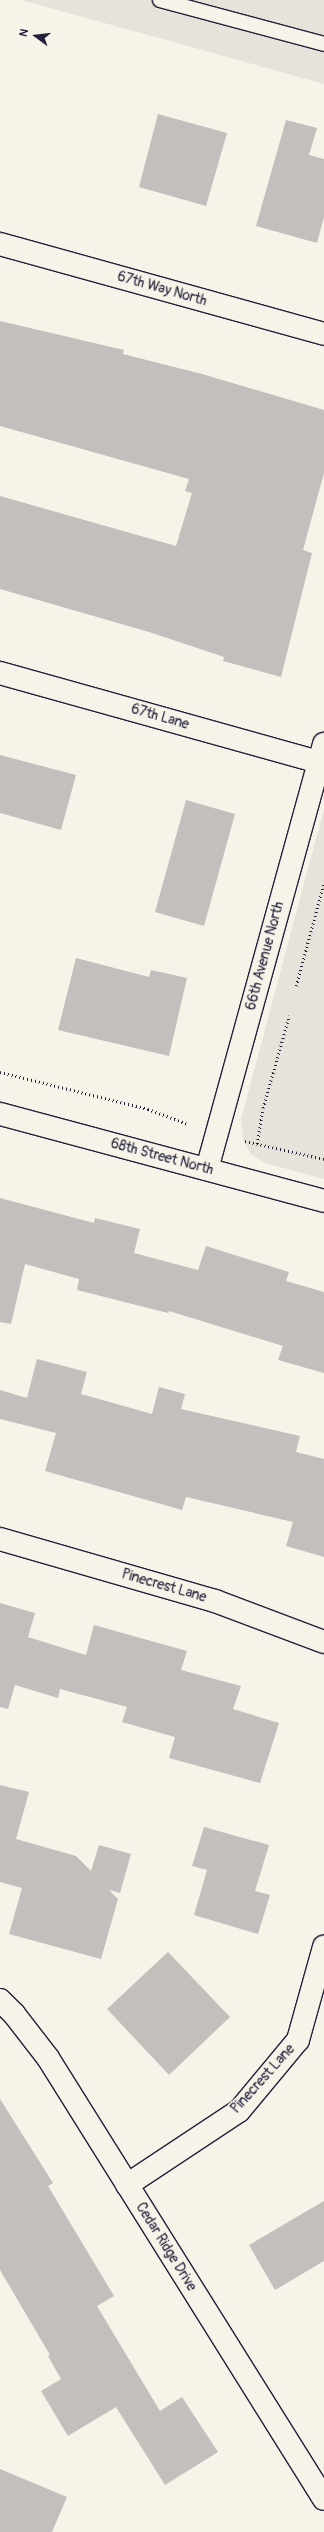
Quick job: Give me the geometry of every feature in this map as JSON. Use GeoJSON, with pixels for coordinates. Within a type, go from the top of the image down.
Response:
{"type":"FeatureCollection","features":[{"type":"Feature","properties":{"kind":"street","name":"67th Way North"},"geometry":{"type":"LineString","coordinates":[[0,244],[324,334]]}},
{"type":"Feature","properties":{"kind":"street","name":"67th Lane"},"geometry":{"type":"LineString","coordinates":[[0,673],[322,753]]}},
{"type":"Feature","properties":{"kind":"street","name":"66th Avenue North"},"geometry":{"type":"LineString","coordinates":[[207,1169],[322,753]]}},
{"type":"Feature","properties":{"kind":"street","name":"68th Street North"},"geometry":{"type":"LineString","coordinates":[[0,1114],[324,1201]]}},
{"type":"Feature","properties":{"kind":"street","name":"Pinecrest Lane"},"geometry":{"type":"LineString","coordinates":[[0,1539],[215,1600],[324,1642]]}},
{"type":"Feature","properties":{"kind":"street","name":"Pinecrest Lane"},"geometry":{"type":"LineString","coordinates":[[127,2185],[239,2111],[298,2040],[324,1947]]}},
{"type":"Feature","properties":{"kind":"street","name":"Cedar Ridge Drive"},"geometry":{"type":"LineString","coordinates":[[0,2000],[14,2014],[48,2058],[324,2499]]}},
{"type":"Feature","properties":{"kind":"lane"},"geometry":{"type":"LineString","coordinates":[[160,0],[324,44]]}},
{"type":"Feature","properties":{"kind":"path"},"geometry":{"type":"LineString","coordinates":[[296,986],[324,882]]}},
{"type":"Feature","properties":{"kind":"path"},"geometry":{"type":"LineString","coordinates":[[258,1144],[263,1108],[289,1016]]}},
{"type":"Feature","properties":{"kind":"path"},"geometry":{"type":"LineString","coordinates":[[0,1072],[148,1109],[190,1125]]}},
{"type":"Feature","properties":{"kind":"path"},"geometry":{"type":"LineString","coordinates":[[243,1140],[324,1159]]}},
{"type":"Feature","properties":{"kind":"shaded area"},"geometry":{"type":"Polygon","coordinates":[[[21,0],[324,0],[324,84],[166,40],[21,0]]]}},
{"type":"Feature","properties":{"kind":"shaded area"},"geometry":{"type":"Polygon","coordinates":[[[324,809],[324,1179],[265,1163],[251,1154],[243,1140],[241,1119],[324,809]]]}},
{"type":"Feature","properties":{"kind":"building"},"geometry":{"type":"Polygon","coordinates":[[[158,114],[227,133],[206,206],[139,187],[158,114]]]}},
{"type":"Feature","properties":{"kind":"building"},"geometry":{"type":"Polygon","coordinates":[[[286,120],[317,128],[309,155],[324,159],[324,217],[317,243],[256,226],[286,120]]]}},
{"type":"Feature","properties":{"kind":"building"},"geometry":{"type":"Polygon","coordinates":[[[0,321],[124,350],[123,354],[202,374],[324,410],[324,473],[303,550],[312,553],[281,677],[223,661],[224,657],[149,632],[0,589],[0,496],[176,546],[192,493],[185,491],[189,479],[0,426],[0,321]]]}},
{"type":"Feature","properties":{"kind":"building"},"geometry":{"type":"Polygon","coordinates":[[[0,755],[76,775],[61,830],[0,813],[0,755]]]}},
{"type":"Feature","properties":{"kind":"building"},"geometry":{"type":"Polygon","coordinates":[[[186,800],[235,814],[204,926],[155,912],[186,800]]]}},
{"type":"Feature","properties":{"kind":"building"},"geometry":{"type":"Polygon","coordinates":[[[76,958],[149,977],[151,970],[187,978],[169,1056],[58,1030],[76,958]]]}},
{"type":"Feature","properties":{"kind":"building"},"geometry":{"type":"Polygon","coordinates":[[[0,1198],[94,1223],[95,1218],[140,1229],[134,1253],[198,1270],[206,1246],[289,1272],[286,1281],[324,1292],[324,1373],[278,1360],[283,1346],[169,1311],[168,1313],[77,1290],[79,1279],[25,1264],[11,1324],[0,1322],[0,1198]]]}},
{"type":"Feature","properties":{"kind":"building"},"geometry":{"type":"Polygon","coordinates":[[[37,1359],[87,1372],[81,1394],[152,1414],[159,1387],[185,1394],[181,1409],[300,1436],[296,1452],[324,1459],[324,1557],[286,1546],[293,1522],[186,1497],[182,1510],[45,1471],[56,1433],[0,1419],[0,1390],[27,1398],[37,1359]]]}},
{"type":"Feature","properties":{"kind":"building"},"geometry":{"type":"Polygon","coordinates":[[[0,1603],[35,1613],[28,1637],[86,1655],[94,1625],[187,1651],[181,1670],[241,1686],[233,1709],[279,1723],[260,1783],[169,1758],[175,1737],[122,1722],[127,1707],[60,1689],[58,1698],[15,1685],[8,1709],[0,1707],[0,1603]]]}},
{"type":"Feature","properties":{"kind":"building"},"geometry":{"type":"Polygon","coordinates":[[[0,1785],[29,1792],[16,1839],[76,1856],[91,1871],[99,1845],[131,1854],[120,1893],[109,1890],[118,1899],[101,1959],[9,1934],[22,1888],[0,1882],[0,1785]]]}},
{"type":"Feature","properties":{"kind":"building"},"geometry":{"type":"Polygon","coordinates":[[[204,1827],[269,1845],[255,1891],[270,1895],[258,1934],[194,1915],[207,1870],[192,1866],[204,1827]]]}},
{"type":"Feature","properties":{"kind":"building"},"geometry":{"type":"Polygon","coordinates":[[[168,1952],[230,2017],[169,2075],[107,2009],[168,1952]]]}},
{"type":"Feature","properties":{"kind":"building"},"geometry":{"type":"Polygon","coordinates":[[[0,2099],[53,2183],[48,2186],[114,2296],[97,2306],[160,2411],[182,2397],[218,2452],[165,2485],[116,2407],[68,2436],[41,2391],[61,2379],[48,2356],[50,2355],[0,2270],[0,2099]]]}},
{"type":"Feature","properties":{"kind":"building"},"geometry":{"type":"Polygon","coordinates":[[[324,2201],[324,2261],[275,2290],[249,2245],[324,2201]]]}},
{"type":"Feature","properties":{"kind":"building"},"geometry":{"type":"Polygon","coordinates":[[[0,2469],[67,2497],[52,2532],[0,2532],[0,2469]]]}}]}
